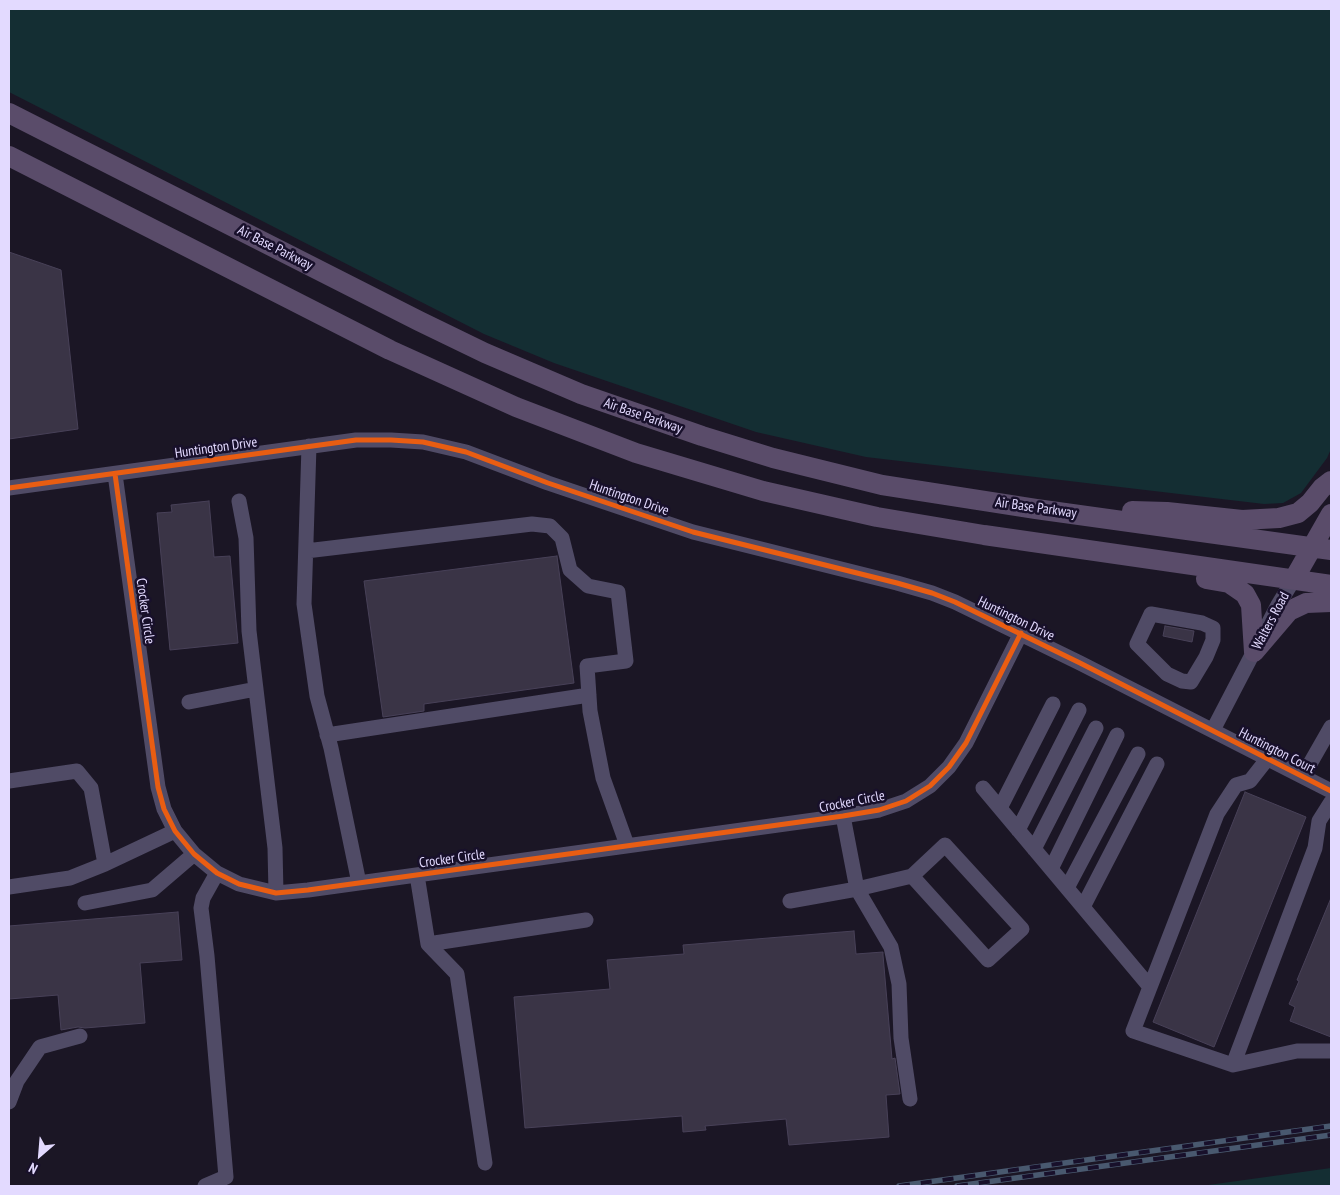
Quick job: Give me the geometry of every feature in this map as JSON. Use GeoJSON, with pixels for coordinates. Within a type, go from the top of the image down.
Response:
{"type":"FeatureCollection","features":[{"type":"Feature","properties":{"kind":"main road","name":"Air Base Parkway"},"geometry":{"type":"LineString","coordinates":[[9,113],[419,321],[532,374],[581,394],[693,433],[773,458],[882,484],[1036,509],[1322,549]]}},
{"type":"Feature","properties":{"kind":"main road"},"geometry":{"type":"LineString","coordinates":[[9,156],[390,350],[471,388],[562,426],[636,453],[763,491],[877,517],[1331,585]]}},
{"type":"Feature","properties":{"kind":"main road"},"geometry":{"type":"LineString","coordinates":[[1036,509],[1167,512],[1242,520],[1279,518],[1298,513],[1331,481]]}},
{"type":"Feature","properties":{"kind":"main road","name":"Walters Road"},"geometry":{"type":"LineString","coordinates":[[1294,579],[1322,549],[1331,514]]}},
{"type":"Feature","properties":{"kind":"main road"},"geometry":{"type":"LineString","coordinates":[[1042,543],[1133,568],[1229,583],[1237,587],[1245,594],[1251,605],[1254,652]]}},
{"type":"Feature","properties":{"kind":"main road"},"geometry":{"type":"LineString","coordinates":[[1254,652],[1288,612],[1306,603],[1331,602]]}},
{"type":"Feature","properties":{"kind":"street","name":"Huntington Drive"},"geometry":{"type":"LineString","coordinates":[[9,488],[356,440],[423,442],[466,452],[548,483],[694,532],[932,593],[1021,633],[1213,730]]}},
{"type":"Feature","properties":{"kind":"street"},"geometry":{"type":"LineString","coordinates":[[309,446],[304,604],[316,696],[327,735],[359,883]]}},
{"type":"Feature","properties":{"kind":"street","name":"Crocker Circle"},"geometry":{"type":"LineString","coordinates":[[115,474],[158,787],[164,810],[175,831],[194,854],[217,873],[239,884],[276,893],[843,816],[879,810],[906,801],[930,786],[949,767],[966,742],[1021,633]]}},
{"type":"Feature","properties":{"kind":"street"},"geometry":{"type":"LineString","coordinates":[[239,501],[246,538],[249,631],[275,848],[276,893]]}},
{"type":"Feature","properties":{"kind":"street"},"geometry":{"type":"LineString","coordinates":[[306,551],[532,524],[550,526],[562,538],[570,570],[588,586],[618,592],[626,661],[587,666],[590,711],[603,778],[627,845]]}},
{"type":"Feature","properties":{"kind":"street","name":"Walters Road"},"geometry":{"type":"LineString","coordinates":[[1213,730],[1294,579]]}},
{"type":"Feature","properties":{"kind":"street"},"geometry":{"type":"LineString","coordinates":[[1151,614],[1202,622],[1213,628],[1213,640],[1210,648],[1191,682],[1182,681],[1167,674],[1137,644],[1151,614]]}},
{"type":"Feature","properties":{"kind":"street"},"geometry":{"type":"LineString","coordinates":[[188,702],[256,689]]}},
{"type":"Feature","properties":{"kind":"street"},"geometry":{"type":"LineString","coordinates":[[327,735],[589,695]]}},
{"type":"Feature","properties":{"kind":"street"},"geometry":{"type":"LineString","coordinates":[[1000,808],[1053,704]]}},
{"type":"Feature","properties":{"kind":"street"},"geometry":{"type":"LineString","coordinates":[[1018,830],[1079,710]]}},
{"type":"Feature","properties":{"kind":"street"},"geometry":{"type":"LineString","coordinates":[[1034,849],[1096,728]]}},
{"type":"Feature","properties":{"kind":"street"},"geometry":{"type":"LineString","coordinates":[[1303,776],[1331,728]]}},
{"type":"Feature","properties":{"kind":"street","name":"Huntington Court"},"geometry":{"type":"LineString","coordinates":[[1213,730],[1331,791]]}},
{"type":"Feature","properties":{"kind":"street"},"geometry":{"type":"LineString","coordinates":[[1051,869],[1117,735]]}},
{"type":"Feature","properties":{"kind":"street"},"geometry":{"type":"LineString","coordinates":[[1067,888],[1138,754]]}},
{"type":"Feature","properties":{"kind":"street"},"geometry":{"type":"LineString","coordinates":[[1268,758],[1250,781],[1236,785],[1217,814],[1133,1031],[1233,1065],[1297,1051],[1331,1051]]}},
{"type":"Feature","properties":{"kind":"street"},"geometry":{"type":"LineString","coordinates":[[1083,907],[1157,764]]}},
{"type":"Feature","properties":{"kind":"street"},"geometry":{"type":"LineString","coordinates":[[9,781],[77,772],[92,788],[105,864]]}},
{"type":"Feature","properties":{"kind":"street"},"geometry":{"type":"LineString","coordinates":[[984,788],[1150,987]]}},
{"type":"Feature","properties":{"kind":"street"},"geometry":{"type":"LineString","coordinates":[[1233,1065],[1315,848],[1319,821],[1331,802]]}},
{"type":"Feature","properties":{"kind":"street"},"geometry":{"type":"LineString","coordinates":[[843,816],[857,889],[891,947],[899,984],[901,1038],[910,1100]]}},
{"type":"Feature","properties":{"kind":"street"},"geometry":{"type":"LineString","coordinates":[[9,886],[70,878],[105,864],[175,831]]}},
{"type":"Feature","properties":{"kind":"street"},"geometry":{"type":"LineString","coordinates":[[790,901],[857,889],[912,876],[945,845],[1022,929],[988,960],[912,876]]}},
{"type":"Feature","properties":{"kind":"street"},"geometry":{"type":"LineString","coordinates":[[85,903],[152,890],[194,854]]}},
{"type":"Feature","properties":{"kind":"street"},"geometry":{"type":"LineString","coordinates":[[205,1186],[226,1177],[208,956],[201,908],[203,898],[217,873]]}},
{"type":"Feature","properties":{"kind":"street"},"geometry":{"type":"LineString","coordinates":[[417,875],[428,944],[457,974],[485,1163]]}},
{"type":"Feature","properties":{"kind":"street"},"geometry":{"type":"LineString","coordinates":[[428,944],[586,920]]}},
{"type":"Feature","properties":{"kind":"street"},"geometry":{"type":"LineString","coordinates":[[9,1102],[17,1081],[40,1047],[80,1036]]}},
{"type":"Feature","properties":{"kind":"green space"},"geometry":{"type":"Polygon","coordinates":[[[9,9],[1331,9],[1331,449],[1327,458],[1301,493],[1283,503],[1264,504],[866,457],[756,432],[554,363],[484,334],[9,92],[9,9]]]}},
{"type":"Feature","properties":{"kind":"green space"},"geometry":{"type":"Polygon","coordinates":[[[1331,1168],[1331,1186],[1201,1186],[1331,1168]]]}},
{"type":"Feature","properties":{"kind":"building"},"geometry":{"type":"Polygon","coordinates":[[[9,252],[61,270],[78,429],[9,439],[9,252]]]}},
{"type":"Feature","properties":{"kind":"building"},"geometry":{"type":"Polygon","coordinates":[[[209,501],[214,557],[230,556],[238,643],[170,650],[157,513],[172,512],[171,505],[209,501]]]}},
{"type":"Feature","properties":{"kind":"building"},"geometry":{"type":"Polygon","coordinates":[[[557,556],[574,683],[424,704],[424,711],[383,717],[364,581],[557,556]]]}},
{"type":"Feature","properties":{"kind":"building"},"geometry":{"type":"Polygon","coordinates":[[[1165,626],[1194,631],[1192,642],[1163,636],[1165,626]]]}},
{"type":"Feature","properties":{"kind":"building"},"geometry":{"type":"Polygon","coordinates":[[[1245,792],[1306,817],[1214,1047],[1153,1022],[1245,792]]]}},
{"type":"Feature","properties":{"kind":"building"},"geometry":{"type":"Polygon","coordinates":[[[1331,898],[1331,1037],[1290,1021],[1295,1007],[1289,1004],[1331,898]]]}},
{"type":"Feature","properties":{"kind":"building"},"geometry":{"type":"Polygon","coordinates":[[[178,912],[182,960],[140,963],[145,1023],[78,1027],[61,1030],[58,995],[9,999],[9,926],[178,912]]]}},
{"type":"Feature","properties":{"kind":"building"},"geometry":{"type":"Polygon","coordinates":[[[854,931],[856,954],[883,952],[892,1059],[895,1058],[900,1094],[886,1095],[889,1137],[789,1145],[786,1119],[705,1126],[706,1130],[683,1132],[682,1116],[525,1128],[514,997],[610,989],[607,960],[684,954],[683,945],[854,931]]]}},
{"type":"Feature","properties":{"kind":"railway"},"geometry":{"type":"LineString","coordinates":[[899,1186],[1331,1126]]}},
{"type":"Feature","properties":{"kind":"railway"},"geometry":{"type":"LineString","coordinates":[[957,1186],[1331,1135]]}},
{"type":"Feature","properties":{"kind":"cycle path"},"geometry":{"type":"LineString","coordinates":[[9,488],[356,440],[423,442],[466,452],[548,483],[693,532],[932,593],[955,602],[1080,663],[1331,791]]}},
{"type":"Feature","properties":{"kind":"cycle path"},"geometry":{"type":"LineString","coordinates":[[115,474],[158,787],[164,809],[175,831],[194,854],[217,873],[239,884],[276,893],[843,816],[879,810],[906,801],[930,786],[949,767],[966,743],[1021,633]]}}]}
